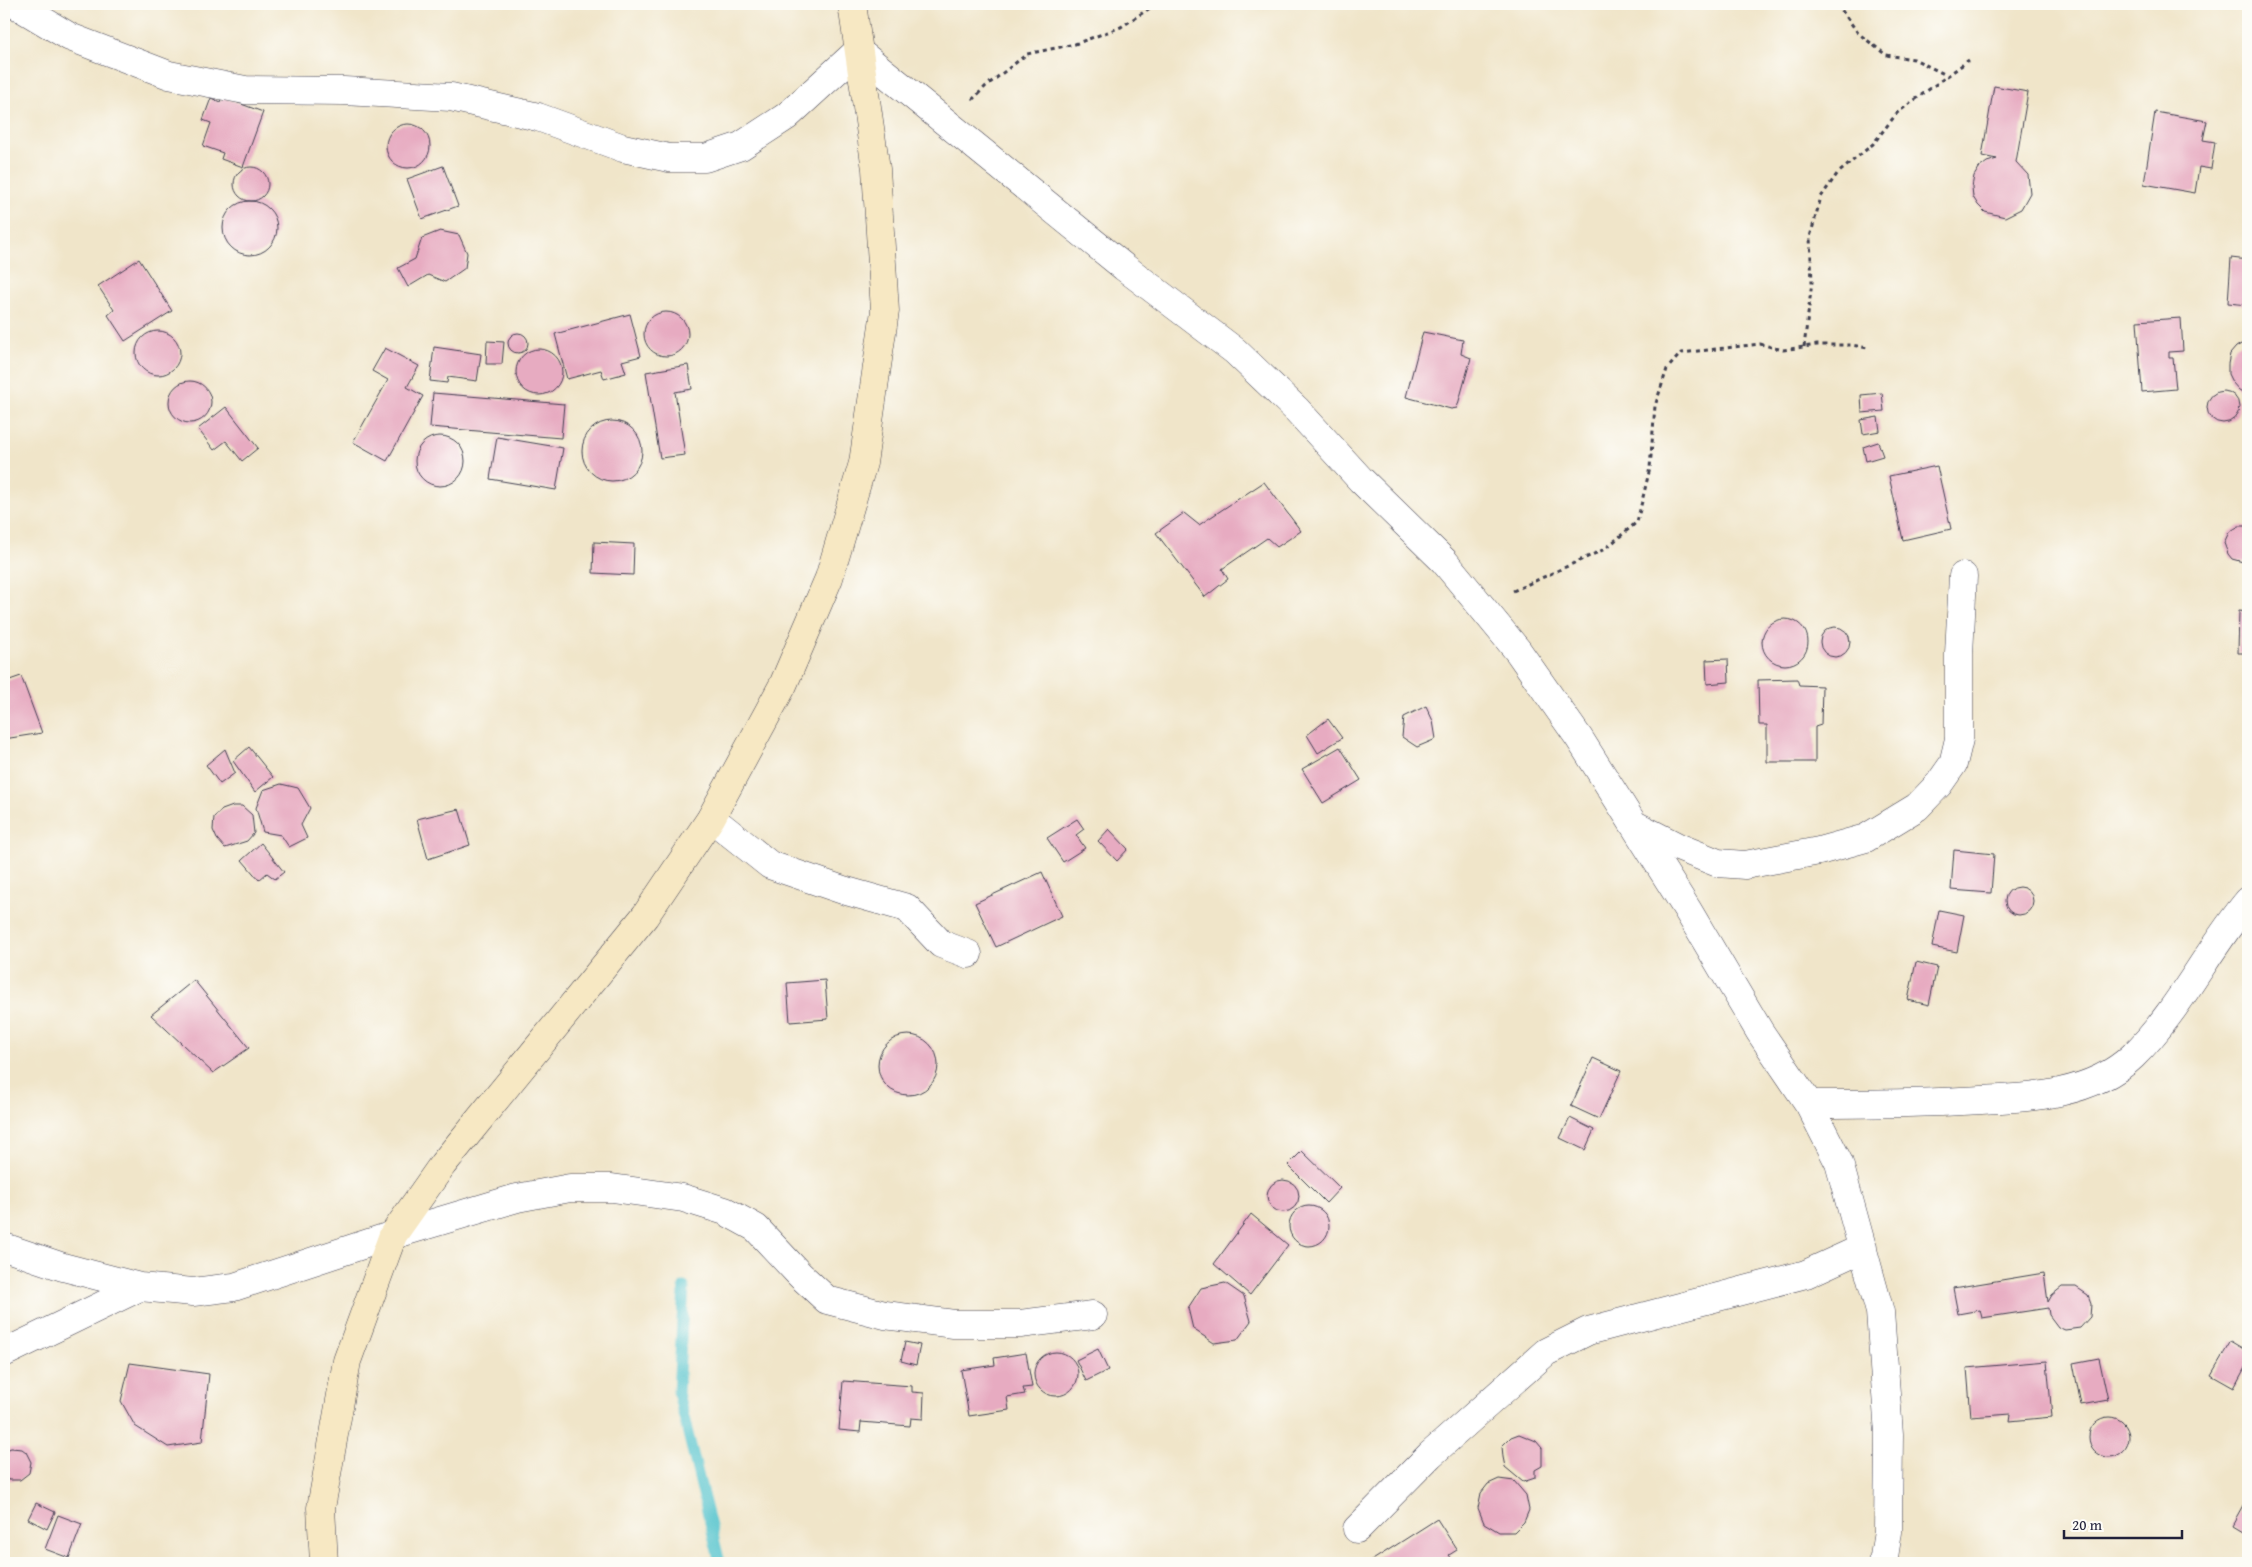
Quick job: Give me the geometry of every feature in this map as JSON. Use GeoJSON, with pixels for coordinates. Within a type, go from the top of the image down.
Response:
{"type":"FeatureCollection","features":[{"type":"Feature","properties":{"kind":"street"},"geometry":{"type":"LineString","coordinates":[[15,4],[70,37],[169,75],[245,90],[344,91],[451,97],[538,117],[624,148],[669,158],[705,158],[741,146],[787,116],[858,51]]}},
{"type":"Feature","properties":{"kind":"street"},"geometry":{"type":"LineString","coordinates":[[324,1563],[322,1508],[347,1361],[393,1235],[443,1164],[645,916],[710,818],[783,685],[829,578],[863,463],[885,311],[876,169],[852,4]]}},
{"type":"Feature","properties":{"kind":"street"},"geometry":{"type":"LineString","coordinates":[[858,51],[1124,267],[1236,351],[1297,410],[1361,480],[1444,561],[1518,650],[1580,738],[1688,909],[1760,1032],[1809,1104],[1839,1163],[1864,1248],[1880,1312],[1889,1434],[1888,1532],[1883,1563]]}},
{"type":"Feature","properties":{"kind":"street"},"geometry":{"type":"LineString","coordinates":[[1634,824],[1678,847],[1718,862],[1745,865],[1866,838],[1917,807],[1939,784],[1953,764],[1959,739],[1959,654],[1963,576]]}},
{"type":"Feature","properties":{"kind":"street"},"geometry":{"type":"LineString","coordinates":[[710,818],[770,865],[844,890],[907,908],[941,944],[968,954]]}},
{"type":"Feature","properties":{"kind":"street"},"geometry":{"type":"LineString","coordinates":[[1809,1104],[1899,1105],[2025,1098],[2056,1093],[2081,1086],[2110,1072],[2132,1056],[2194,979],[2226,927],[2248,901]]}},
{"type":"Feature","properties":{"kind":"street"},"geometry":{"type":"LineString","coordinates":[[4,1247],[63,1267],[140,1287],[193,1292],[234,1287],[393,1235],[517,1198],[570,1188],[612,1188],[683,1198],[725,1211],[756,1228],[800,1276],[828,1300],[885,1315],[954,1324],[1020,1324],[1093,1315]]}},
{"type":"Feature","properties":{"kind":"street"},"geometry":{"type":"LineString","coordinates":[[1357,1529],[1430,1455],[1546,1352],[1588,1331],[1690,1306],[1806,1274],[1864,1248]]}},
{"type":"Feature","properties":{"kind":"street"},"geometry":{"type":"LineString","coordinates":[[4,1354],[140,1287]]}},
{"type":"Feature","properties":{"kind":"path"},"geometry":{"type":"LineString","coordinates":[[948,123],[986,86],[1027,54],[1075,44],[1120,27],[1156,4]]}},
{"type":"Feature","properties":{"kind":"path"},"geometry":{"type":"LineString","coordinates":[[1837,4],[1858,33],[1886,55],[1914,59],[1948,76]]}},
{"type":"Feature","properties":{"kind":"path"},"geometry":{"type":"LineString","coordinates":[[1804,346],[1812,282],[1810,237],[1821,197],[1837,174],[1873,144],[1897,114],[1969,60]]}},
{"type":"Feature","properties":{"kind":"path"},"geometry":{"type":"LineString","coordinates":[[1480,605],[1547,577],[1605,549],[1637,522],[1650,468],[1655,406],[1667,370],[1681,353],[1760,344],[1783,350],[1804,346],[1850,345],[1868,348]]}},
{"type":"Feature","properties":{"kind":"building"},"geometry":{"type":"Polygon","coordinates":[[[1994,86],[2028,92],[2016,162],[2028,175],[2030,193],[2021,209],[2005,217],[1985,212],[1973,197],[1972,187],[1974,176],[1979,168],[1987,162],[1997,159],[1982,156],[1994,86]]]}},
{"type":"Feature","properties":{"kind":"building"},"geometry":{"type":"Polygon","coordinates":[[[222,97],[263,112],[243,167],[221,159],[223,153],[203,146],[211,123],[203,120],[211,98],[220,102],[222,97]]]}},
{"type":"Feature","properties":{"kind":"building"},"geometry":{"type":"Polygon","coordinates":[[[2155,112],[2207,121],[2203,140],[2215,142],[2211,169],[2199,167],[2195,193],[2144,184],[2155,112]]]}},
{"type":"Feature","properties":{"kind":"building"},"geometry":{"type":"Polygon","coordinates":[[[412,124],[424,130],[429,137],[429,155],[424,162],[417,167],[404,168],[392,162],[387,155],[386,142],[392,130],[399,125],[412,124]]]}},
{"type":"Feature","properties":{"kind":"building"},"geometry":{"type":"Polygon","coordinates":[[[443,166],[458,206],[422,219],[407,179],[443,166]]]}},
{"type":"Feature","properties":{"kind":"building"},"geometry":{"type":"Polygon","coordinates":[[[251,167],[263,172],[268,184],[263,196],[251,201],[239,196],[234,184],[239,172],[251,167]]]}},
{"type":"Feature","properties":{"kind":"building"},"geometry":{"type":"Polygon","coordinates":[[[245,201],[255,201],[269,209],[275,218],[277,228],[275,238],[269,247],[255,255],[245,255],[235,250],[228,243],[223,233],[223,223],[228,213],[235,206],[245,201]]]}},
{"type":"Feature","properties":{"kind":"building"},"geometry":{"type":"Polygon","coordinates":[[[440,231],[459,235],[467,253],[465,268],[445,282],[428,275],[408,287],[398,268],[415,259],[422,238],[440,231]]]}},
{"type":"Feature","properties":{"kind":"building"},"geometry":{"type":"Polygon","coordinates":[[[2231,258],[2248,260],[2248,305],[2228,303],[2231,258]]]}},
{"type":"Feature","properties":{"kind":"building"},"geometry":{"type":"Polygon","coordinates":[[[139,259],[172,311],[125,341],[108,315],[114,310],[98,286],[139,259]]]}},
{"type":"Feature","properties":{"kind":"building"},"geometry":{"type":"Polygon","coordinates":[[[666,312],[678,316],[684,322],[688,334],[684,346],[678,352],[666,356],[654,352],[648,346],[644,334],[648,322],[654,316],[666,312]]]}},
{"type":"Feature","properties":{"kind":"building"},"geometry":{"type":"Polygon","coordinates":[[[630,314],[641,356],[622,361],[626,373],[604,379],[601,370],[567,379],[555,334],[630,314]]]}},
{"type":"Feature","properties":{"kind":"building"},"geometry":{"type":"Polygon","coordinates":[[[2181,318],[2183,351],[2169,352],[2169,358],[2173,358],[2176,389],[2142,392],[2137,321],[2181,318]]]}},
{"type":"Feature","properties":{"kind":"building"},"geometry":{"type":"Polygon","coordinates":[[[154,331],[162,331],[174,337],[180,353],[174,369],[162,375],[154,375],[142,369],[136,357],[136,349],[142,337],[154,331]]]}},
{"type":"Feature","properties":{"kind":"building"},"geometry":{"type":"Polygon","coordinates":[[[1423,332],[1463,340],[1461,354],[1471,358],[1457,408],[1451,409],[1406,397],[1423,332]]]}},
{"type":"Feature","properties":{"kind":"building"},"geometry":{"type":"Polygon","coordinates":[[[518,333],[525,336],[528,343],[525,350],[518,353],[511,350],[508,343],[511,336],[518,333]]]}},
{"type":"Feature","properties":{"kind":"building"},"geometry":{"type":"Polygon","coordinates":[[[2248,340],[2248,395],[2239,390],[2232,382],[2228,374],[2228,364],[2230,354],[2236,347],[2248,340]]]}},
{"type":"Feature","properties":{"kind":"building"},"geometry":{"type":"Polygon","coordinates":[[[487,341],[504,342],[502,364],[486,364],[487,341]]]}},
{"type":"Feature","properties":{"kind":"building"},"geometry":{"type":"Polygon","coordinates":[[[434,347],[481,354],[477,381],[448,377],[447,383],[430,381],[434,347]]]}},
{"type":"Feature","properties":{"kind":"building"},"geometry":{"type":"Polygon","coordinates":[[[385,348],[419,366],[407,387],[423,396],[387,461],[353,442],[388,380],[372,371],[385,348]]]}},
{"type":"Feature","properties":{"kind":"building"},"geometry":{"type":"Polygon","coordinates":[[[539,349],[552,353],[558,359],[562,372],[558,385],[552,391],[539,395],[526,391],[520,385],[516,372],[520,359],[526,353],[539,349]]]}},
{"type":"Feature","properties":{"kind":"building"},"geometry":{"type":"Polygon","coordinates":[[[688,365],[692,389],[675,392],[685,455],[660,458],[646,372],[688,365]]]}},
{"type":"Feature","properties":{"kind":"building"},"geometry":{"type":"Polygon","coordinates":[[[194,381],[202,384],[208,390],[211,402],[208,414],[202,420],[186,423],[178,420],[172,414],[169,398],[172,390],[178,384],[194,381]]]}},
{"type":"Feature","properties":{"kind":"building"},"geometry":{"type":"Polygon","coordinates":[[[2223,391],[2235,395],[2239,407],[2235,419],[2223,423],[2211,419],[2207,407],[2211,395],[2223,391]]]}},
{"type":"Feature","properties":{"kind":"building"},"geometry":{"type":"Polygon","coordinates":[[[433,393],[564,404],[561,438],[430,427],[433,393]]]}},
{"type":"Feature","properties":{"kind":"building"},"geometry":{"type":"Polygon","coordinates":[[[1882,393],[1884,411],[1862,413],[1861,395],[1882,393]]]}},
{"type":"Feature","properties":{"kind":"building"},"geometry":{"type":"Polygon","coordinates":[[[226,407],[258,448],[242,461],[226,441],[214,450],[198,429],[226,407]]]}},
{"type":"Feature","properties":{"kind":"building"},"geometry":{"type":"Polygon","coordinates":[[[1878,417],[1880,431],[1863,434],[1861,420],[1878,417]]]}},
{"type":"Feature","properties":{"kind":"building"},"geometry":{"type":"Polygon","coordinates":[[[612,421],[628,426],[633,430],[637,435],[642,451],[637,467],[633,472],[628,476],[612,481],[596,476],[591,472],[587,467],[582,451],[587,435],[591,430],[596,426],[612,421]]]}},
{"type":"Feature","properties":{"kind":"building"},"geometry":{"type":"Polygon","coordinates":[[[440,436],[458,443],[465,461],[458,479],[440,486],[422,479],[415,461],[422,443],[440,436]]]}},
{"type":"Feature","properties":{"kind":"building"},"geometry":{"type":"Polygon","coordinates":[[[497,437],[563,448],[556,490],[490,479],[497,437]]]}},
{"type":"Feature","properties":{"kind":"building"},"geometry":{"type":"Polygon","coordinates":[[[1878,442],[1883,456],[1866,461],[1863,447],[1878,442]]]}},
{"type":"Feature","properties":{"kind":"building"},"geometry":{"type":"Polygon","coordinates":[[[1937,466],[1951,529],[1903,540],[1889,476],[1937,466]]]}},
{"type":"Feature","properties":{"kind":"building"},"geometry":{"type":"Polygon","coordinates":[[[1264,482],[1301,531],[1277,547],[1267,538],[1222,569],[1228,579],[1205,597],[1156,533],[1184,513],[1199,525],[1264,482]]]}},
{"type":"Feature","properties":{"kind":"building"},"geometry":{"type":"Polygon","coordinates":[[[2239,526],[2248,526],[2248,561],[2243,562],[2232,559],[2224,543],[2229,532],[2239,526]]]}},
{"type":"Feature","properties":{"kind":"building"},"geometry":{"type":"Polygon","coordinates":[[[594,542],[634,544],[633,575],[593,573],[594,542]]]}},
{"type":"Feature","properties":{"kind":"building"},"geometry":{"type":"Polygon","coordinates":[[[2239,611],[2248,612],[2248,653],[2238,653],[2239,611]]]}},
{"type":"Feature","properties":{"kind":"building"},"geometry":{"type":"Polygon","coordinates":[[[1780,619],[1790,619],[1802,625],[1807,633],[1807,651],[1802,659],[1794,664],[1780,665],[1772,662],[1765,655],[1762,647],[1762,637],[1765,629],[1772,622],[1780,619]]]}},
{"type":"Feature","properties":{"kind":"building"},"geometry":{"type":"Polygon","coordinates":[[[1835,627],[1846,631],[1850,642],[1846,653],[1835,657],[1824,653],[1820,642],[1824,631],[1835,627]]]}},
{"type":"Feature","properties":{"kind":"building"},"geometry":{"type":"Polygon","coordinates":[[[1728,659],[1729,682],[1707,684],[1706,660],[1728,659]]]}},
{"type":"Feature","properties":{"kind":"building"},"geometry":{"type":"Polygon","coordinates":[[[21,676],[42,733],[4,739],[4,682],[21,676]]]}},
{"type":"Feature","properties":{"kind":"building"},"geometry":{"type":"Polygon","coordinates":[[[1797,679],[1799,685],[1822,686],[1821,725],[1815,727],[1815,762],[1767,762],[1767,725],[1759,725],[1758,680],[1797,679]]]}},
{"type":"Feature","properties":{"kind":"building"},"geometry":{"type":"Polygon","coordinates":[[[1426,706],[1433,721],[1436,739],[1417,747],[1402,737],[1404,717],[1426,706]]]}},
{"type":"Feature","properties":{"kind":"building"},"geometry":{"type":"Polygon","coordinates":[[[1328,719],[1342,738],[1318,753],[1307,735],[1328,719]]]}},
{"type":"Feature","properties":{"kind":"building"},"geometry":{"type":"Polygon","coordinates":[[[249,747],[273,777],[255,792],[233,761],[249,747]]]}},
{"type":"Feature","properties":{"kind":"building"},"geometry":{"type":"Polygon","coordinates":[[[1340,747],[1361,780],[1323,803],[1302,769],[1340,747]]]}},
{"type":"Feature","properties":{"kind":"building"},"geometry":{"type":"Polygon","coordinates":[[[225,749],[235,773],[220,784],[206,765],[225,749]]]}},
{"type":"Feature","properties":{"kind":"building"},"geometry":{"type":"Polygon","coordinates":[[[281,784],[298,788],[310,808],[301,825],[307,838],[289,847],[281,835],[263,832],[256,808],[263,790],[281,784]]]}},
{"type":"Feature","properties":{"kind":"building"},"geometry":{"type":"Polygon","coordinates":[[[233,806],[242,806],[252,815],[254,833],[247,841],[225,848],[217,839],[213,830],[214,817],[222,810],[233,806]]]}},
{"type":"Feature","properties":{"kind":"building"},"geometry":{"type":"Polygon","coordinates":[[[459,809],[470,845],[428,859],[417,819],[459,809]]]}},
{"type":"Feature","properties":{"kind":"building"},"geometry":{"type":"Polygon","coordinates":[[[1077,819],[1084,829],[1076,835],[1085,848],[1063,862],[1047,838],[1077,819]]]}},
{"type":"Feature","properties":{"kind":"building"},"geometry":{"type":"Polygon","coordinates":[[[1109,829],[1128,849],[1117,861],[1098,841],[1109,829]]]}},
{"type":"Feature","properties":{"kind":"building"},"geometry":{"type":"Polygon","coordinates":[[[261,843],[284,872],[275,879],[267,873],[259,880],[242,860],[261,843]]]}},
{"type":"Feature","properties":{"kind":"building"},"geometry":{"type":"Polygon","coordinates":[[[1954,850],[1994,854],[1991,893],[1951,890],[1954,850]]]}},
{"type":"Feature","properties":{"kind":"building"},"geometry":{"type":"Polygon","coordinates":[[[1042,872],[1062,916],[996,947],[975,903],[1042,872]]]}},
{"type":"Feature","properties":{"kind":"building"},"geometry":{"type":"Polygon","coordinates":[[[2019,887],[2029,891],[2033,901],[2029,911],[2019,915],[2009,911],[2005,901],[2009,891],[2019,887]]]}},
{"type":"Feature","properties":{"kind":"building"},"geometry":{"type":"Polygon","coordinates":[[[1939,910],[1964,915],[1957,952],[1932,947],[1939,910]]]}},
{"type":"Feature","properties":{"kind":"building"},"geometry":{"type":"Polygon","coordinates":[[[1916,962],[1937,967],[1929,1005],[1908,1000],[1916,962]]]}},
{"type":"Feature","properties":{"kind":"building"},"geometry":{"type":"Polygon","coordinates":[[[194,980],[249,1048],[213,1073],[151,1015],[194,980]]]}},
{"type":"Feature","properties":{"kind":"building"},"geometry":{"type":"Polygon","coordinates":[[[825,980],[828,1019],[790,1022],[787,983],[825,980]]]}},
{"type":"Feature","properties":{"kind":"building"},"geometry":{"type":"Polygon","coordinates":[[[902,1035],[914,1035],[925,1040],[933,1048],[938,1059],[936,1077],[925,1090],[914,1095],[902,1095],[891,1090],[883,1082],[878,1071],[878,1059],[883,1048],[891,1040],[902,1035]]]}},
{"type":"Feature","properties":{"kind":"building"},"geometry":{"type":"Polygon","coordinates":[[[1593,1058],[1621,1071],[1599,1119],[1571,1106],[1593,1058]]]}},
{"type":"Feature","properties":{"kind":"building"},"geometry":{"type":"Polygon","coordinates":[[[1570,1118],[1594,1130],[1585,1150],[1560,1138],[1570,1118]]]}},
{"type":"Feature","properties":{"kind":"building"},"geometry":{"type":"Polygon","coordinates":[[[1302,1151],[1340,1188],[1326,1203],[1288,1165],[1302,1151]]]}},
{"type":"Feature","properties":{"kind":"building"},"geometry":{"type":"Polygon","coordinates":[[[1283,1180],[1294,1185],[1299,1196],[1294,1207],[1283,1212],[1272,1207],[1267,1196],[1272,1185],[1283,1180]]]}},
{"type":"Feature","properties":{"kind":"building"},"geometry":{"type":"Polygon","coordinates":[[[1309,1206],[1323,1212],[1329,1226],[1323,1240],[1309,1246],[1295,1240],[1289,1226],[1295,1212],[1309,1206]]]}},
{"type":"Feature","properties":{"kind":"building"},"geometry":{"type":"Polygon","coordinates":[[[1251,1214],[1288,1245],[1250,1295],[1214,1264],[1251,1214]]]}},
{"type":"Feature","properties":{"kind":"building"},"geometry":{"type":"Polygon","coordinates":[[[2044,1273],[2048,1302],[2052,1295],[2062,1287],[2076,1287],[2088,1295],[2091,1303],[2090,1317],[2080,1328],[2065,1330],[2058,1327],[2049,1315],[2048,1308],[1982,1318],[1980,1310],[1958,1314],[1953,1288],[2044,1273]]]}},
{"type":"Feature","properties":{"kind":"building"},"geometry":{"type":"Polygon","coordinates":[[[1225,1283],[1244,1296],[1251,1321],[1237,1340],[1214,1343],[1193,1329],[1188,1308],[1201,1288],[1225,1283]]]}},
{"type":"Feature","properties":{"kind":"building"},"geometry":{"type":"Polygon","coordinates":[[[2231,1341],[2248,1351],[2248,1362],[2234,1388],[2211,1375],[2231,1341]]]}},
{"type":"Feature","properties":{"kind":"building"},"geometry":{"type":"Polygon","coordinates":[[[905,1342],[920,1345],[916,1365],[901,1361],[905,1342]]]}},
{"type":"Feature","properties":{"kind":"building"},"geometry":{"type":"Polygon","coordinates":[[[1098,1349],[1108,1370],[1086,1381],[1076,1360],[1098,1349]]]}},
{"type":"Feature","properties":{"kind":"building"},"geometry":{"type":"Polygon","coordinates":[[[1052,1352],[1060,1352],[1072,1358],[1078,1374],[1072,1390],[1060,1396],[1052,1396],[1040,1390],[1034,1378],[1034,1370],[1040,1358],[1052,1352]]]}},
{"type":"Feature","properties":{"kind":"building"},"geometry":{"type":"Polygon","coordinates":[[[1026,1353],[1032,1387],[1023,1388],[1025,1394],[1007,1397],[1009,1410],[969,1416],[961,1370],[995,1365],[994,1358],[1026,1353]]]}},
{"type":"Feature","properties":{"kind":"building"},"geometry":{"type":"Polygon","coordinates":[[[2099,1358],[2108,1400],[2081,1405],[2073,1363],[2099,1358]]]}},
{"type":"Feature","properties":{"kind":"building"},"geometry":{"type":"Polygon","coordinates":[[[2047,1361],[2052,1417],[2010,1421],[2011,1414],[1971,1417],[1967,1368],[2047,1361]]]}},
{"type":"Feature","properties":{"kind":"building"},"geometry":{"type":"Polygon","coordinates":[[[130,1363],[209,1374],[202,1442],[168,1447],[135,1426],[121,1401],[130,1363]]]}},
{"type":"Feature","properties":{"kind":"building"},"geometry":{"type":"Polygon","coordinates":[[[843,1381],[912,1386],[912,1392],[924,1393],[923,1419],[911,1418],[910,1426],[861,1422],[860,1432],[839,1430],[843,1381]]]}},
{"type":"Feature","properties":{"kind":"building"},"geometry":{"type":"Polygon","coordinates":[[[2113,1417],[2120,1420],[2126,1426],[2129,1437],[2128,1445],[2120,1454],[2113,1457],[2105,1457],[2098,1454],[2090,1445],[2089,1433],[2092,1426],[2101,1418],[2113,1417]]]}},
{"type":"Feature","properties":{"kind":"building"},"geometry":{"type":"Polygon","coordinates":[[[1519,1434],[1536,1441],[1542,1448],[1542,1466],[1535,1470],[1535,1478],[1523,1482],[1505,1467],[1502,1446],[1511,1437],[1519,1434]]]}},
{"type":"Feature","properties":{"kind":"building"},"geometry":{"type":"Polygon","coordinates":[[[11,1448],[22,1449],[26,1452],[31,1462],[29,1473],[20,1480],[9,1480],[4,1477],[4,1451],[11,1448]]]}},
{"type":"Feature","properties":{"kind":"building"},"geometry":{"type":"Polygon","coordinates":[[[1499,1479],[1514,1481],[1526,1495],[1529,1510],[1524,1522],[1514,1532],[1499,1532],[1484,1523],[1478,1508],[1481,1493],[1488,1484],[1499,1479]]]}},
{"type":"Feature","properties":{"kind":"building"},"geometry":{"type":"Polygon","coordinates":[[[2248,1499],[2248,1535],[2233,1526],[2248,1499]]]}},
{"type":"Feature","properties":{"kind":"building"},"geometry":{"type":"Polygon","coordinates":[[[36,1503],[55,1512],[47,1529],[28,1519],[36,1503]]]}},
{"type":"Feature","properties":{"kind":"building"},"geometry":{"type":"Polygon","coordinates":[[[58,1515],[82,1524],[69,1558],[45,1549],[58,1515]]]}},
{"type":"Feature","properties":{"kind":"building"},"geometry":{"type":"Polygon","coordinates":[[[1437,1519],[1457,1550],[1449,1555],[1455,1563],[1368,1563],[1437,1519]]]}},
{"type":"Feature","properties":{"kind":"waterway"},"geometry":{"type":"LineString","coordinates":[[684,1287],[678,1393],[720,1563]]}}]}
